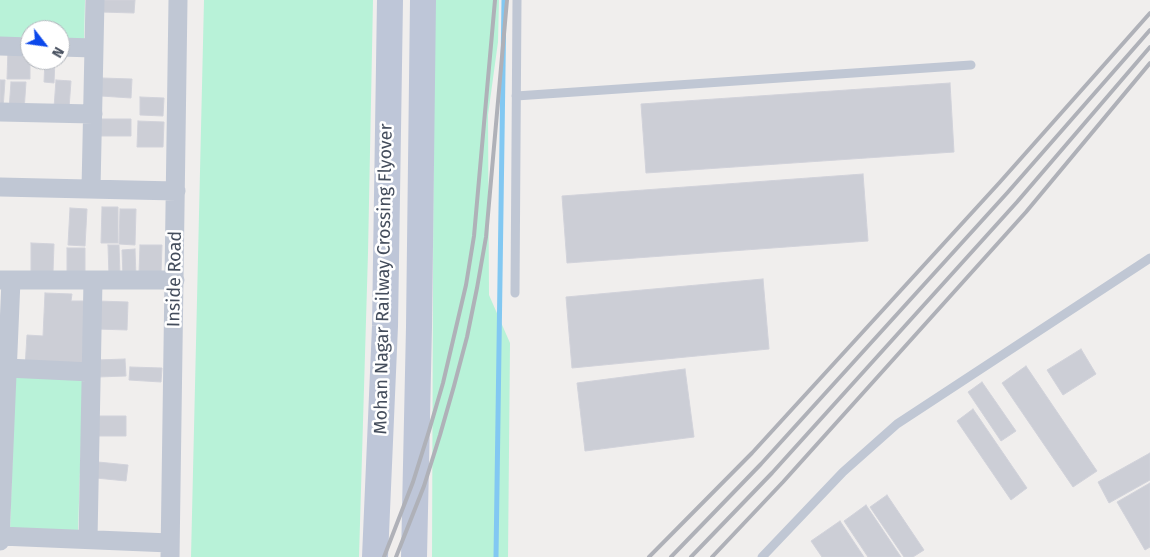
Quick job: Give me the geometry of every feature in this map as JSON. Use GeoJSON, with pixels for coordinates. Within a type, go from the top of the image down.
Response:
{"type":"FeatureCollection","features":[{"type":"Feature","properties":{"kind":"main road","name":"Mohan Nagar Railway Crossing Flyover"},"geometry":{"type":"LineString","coordinates":[[375,557],[385,326],[390,0]]}},
{"type":"Feature","properties":{"kind":"main road","name":"Mohan Nagar Railway Crossing Flyover"},"geometry":{"type":"LineString","coordinates":[[414,557],[423,0]]}},
{"type":"Feature","properties":{"kind":"street"},"geometry":{"type":"LineString","coordinates":[[91,189],[95,0]]}},
{"type":"Feature","properties":{"kind":"street","name":"Inside Road"},"geometry":{"type":"LineString","coordinates":[[170,550],[178,0]]}},
{"type":"Feature","properties":{"kind":"street"},"geometry":{"type":"LineString","coordinates":[[0,46],[20,47]]}},
{"type":"Feature","properties":{"kind":"street"},"geometry":{"type":"LineString","coordinates":[[70,47],[94,48]]}},
{"type":"Feature","properties":{"kind":"street"},"geometry":{"type":"LineString","coordinates":[[0,112],[92,114]]}},
{"type":"Feature","properties":{"kind":"street"},"geometry":{"type":"LineString","coordinates":[[0,187],[176,191]]}},
{"type":"Feature","properties":{"kind":"street"},"geometry":{"type":"LineString","coordinates":[[0,541],[7,368],[5,280],[175,280]]}},
{"type":"Feature","properties":{"kind":"street"},"geometry":{"type":"LineString","coordinates":[[88,539],[93,280]]}},
{"type":"Feature","properties":{"kind":"street"},"geometry":{"type":"LineString","coordinates":[[7,368],[91,372]]}},
{"type":"Feature","properties":{"kind":"street"},"geometry":{"type":"LineString","coordinates":[[0,536],[88,539],[170,550]]}},
{"type":"Feature","properties":{"kind":"lane"},"geometry":{"type":"LineString","coordinates":[[514,293],[517,0]]}},
{"type":"Feature","properties":{"kind":"lane"},"geometry":{"type":"LineString","coordinates":[[516,96],[971,65]]}},
{"type":"Feature","properties":{"kind":"lane"},"geometry":{"type":"LineString","coordinates":[[762,557],[843,472],[897,424],[1150,258]]}},
{"type":"Feature","properties":{"kind":"green space"},"geometry":{"type":"Polygon","coordinates":[[[0,0],[85,0],[84,42],[70,41],[70,20],[20,20],[20,40],[0,39],[0,0]]]}},
{"type":"Feature","properties":{"kind":"green space"},"geometry":{"type":"Polygon","coordinates":[[[204,0],[373,0],[359,557],[191,557],[204,0]]]}},
{"type":"Feature","properties":{"kind":"green space"},"geometry":{"type":"Polygon","coordinates":[[[434,0],[499,0],[498,42],[488,115],[489,295],[510,343],[508,557],[432,557],[434,0]]]}},
{"type":"Feature","properties":{"kind":"green space"},"geometry":{"type":"Polygon","coordinates":[[[15,377],[83,379],[78,532],[10,530],[15,377]]]}},
{"type":"Feature","properties":{"kind":"building"},"geometry":{"type":"Polygon","coordinates":[[[102,0],[135,0],[134,13],[101,12],[102,0]]]}},
{"type":"Feature","properties":{"kind":"building"},"geometry":{"type":"Polygon","coordinates":[[[8,49],[20,50],[20,70],[30,70],[30,79],[7,79],[8,49]]]}},
{"type":"Feature","properties":{"kind":"building"},"geometry":{"type":"Polygon","coordinates":[[[45,70],[55,70],[54,83],[44,82],[45,70]]]}},
{"type":"Feature","properties":{"kind":"building"},"geometry":{"type":"Polygon","coordinates":[[[102,78],[132,79],[131,98],[101,96],[102,78]]]}},
{"type":"Feature","properties":{"kind":"building"},"geometry":{"type":"Polygon","coordinates":[[[0,80],[5,80],[3,109],[0,108],[0,80]]]}},
{"type":"Feature","properties":{"kind":"building"},"geometry":{"type":"Polygon","coordinates":[[[56,80],[71,81],[69,108],[54,108],[56,80]]]}},
{"type":"Feature","properties":{"kind":"building"},"geometry":{"type":"Polygon","coordinates":[[[11,82],[26,82],[24,111],[9,110],[11,82]]]}},
{"type":"Feature","properties":{"kind":"building"},"geometry":{"type":"Polygon","coordinates":[[[950,83],[954,152],[646,173],[641,104],[950,83]]]}},
{"type":"Feature","properties":{"kind":"building"},"geometry":{"type":"Polygon","coordinates":[[[140,97],[164,98],[163,116],[140,115],[140,97]]]}},
{"type":"Feature","properties":{"kind":"building"},"geometry":{"type":"Polygon","coordinates":[[[99,119],[131,119],[131,136],[99,136],[99,119]]]}},
{"type":"Feature","properties":{"kind":"building"},"geometry":{"type":"Polygon","coordinates":[[[138,121],[164,122],[163,147],[137,147],[138,121]]]}},
{"type":"Feature","properties":{"kind":"building"},"geometry":{"type":"Polygon","coordinates":[[[863,174],[868,241],[567,263],[562,196],[863,174]]]}},
{"type":"Feature","properties":{"kind":"building"},"geometry":{"type":"Polygon","coordinates":[[[102,207],[118,207],[118,243],[101,243],[102,207]]]}},
{"type":"Feature","properties":{"kind":"building"},"geometry":{"type":"Polygon","coordinates":[[[70,208],[87,209],[85,246],[68,245],[70,208]]]}},
{"type":"Feature","properties":{"kind":"building"},"geometry":{"type":"Polygon","coordinates":[[[120,209],[136,209],[135,245],[119,244],[120,209]]]}},
{"type":"Feature","properties":{"kind":"building"},"geometry":{"type":"Polygon","coordinates":[[[31,243],[54,244],[53,272],[31,272],[31,243]]]}},
{"type":"Feature","properties":{"kind":"building"},"geometry":{"type":"Polygon","coordinates":[[[108,245],[119,245],[120,276],[109,277],[108,245]]]}},
{"type":"Feature","properties":{"kind":"building"},"geometry":{"type":"Polygon","coordinates":[[[140,245],[162,245],[161,274],[139,273],[140,245]]]}},
{"type":"Feature","properties":{"kind":"building"},"geometry":{"type":"Polygon","coordinates":[[[67,248],[85,248],[85,278],[67,278],[67,248]]]}},
{"type":"Feature","properties":{"kind":"building"},"geometry":{"type":"Polygon","coordinates":[[[135,249],[136,277],[123,278],[122,250],[135,249]]]}},
{"type":"Feature","properties":{"kind":"building"},"geometry":{"type":"Polygon","coordinates":[[[763,279],[769,349],[572,368],[566,297],[763,279]]]}},
{"type":"Feature","properties":{"kind":"building"},"geometry":{"type":"Polygon","coordinates":[[[45,293],[72,294],[71,301],[86,301],[82,370],[25,368],[27,335],[43,336],[45,293]]]}},
{"type":"Feature","properties":{"kind":"building"},"geometry":{"type":"Polygon","coordinates":[[[98,301],[128,302],[127,330],[97,329],[98,301]]]}},
{"type":"Feature","properties":{"kind":"building"},"geometry":{"type":"Polygon","coordinates":[[[1081,349],[1096,374],[1063,395],[1047,370],[1081,349]]]}},
{"type":"Feature","properties":{"kind":"building"},"geometry":{"type":"Polygon","coordinates":[[[125,359],[126,376],[98,377],[97,360],[125,359]]]}},
{"type":"Feature","properties":{"kind":"building"},"geometry":{"type":"Polygon","coordinates":[[[1026,366],[1097,471],[1073,487],[1002,383],[1026,366]]]}},
{"type":"Feature","properties":{"kind":"building"},"geometry":{"type":"Polygon","coordinates":[[[130,367],[162,368],[161,382],[129,380],[130,367]]]}},
{"type":"Feature","properties":{"kind":"building"},"geometry":{"type":"Polygon","coordinates":[[[685,369],[694,437],[585,451],[577,383],[685,369]]]}},
{"type":"Feature","properties":{"kind":"building"},"geometry":{"type":"Polygon","coordinates":[[[982,382],[1016,431],[1001,441],[968,392],[982,382]]]}},
{"type":"Feature","properties":{"kind":"building"},"geometry":{"type":"Polygon","coordinates":[[[973,409],[1027,488],[1011,500],[957,421],[973,409]]]}},
{"type":"Feature","properties":{"kind":"building"},"geometry":{"type":"Polygon","coordinates":[[[94,416],[126,416],[126,436],[93,436],[94,416]]]}},
{"type":"Feature","properties":{"kind":"building"},"geometry":{"type":"Polygon","coordinates":[[[1150,453],[1150,480],[1109,503],[1098,482],[1150,453]]]}},
{"type":"Feature","properties":{"kind":"building"},"geometry":{"type":"Polygon","coordinates":[[[98,462],[128,465],[126,481],[96,478],[98,462]]]}},
{"type":"Feature","properties":{"kind":"building"},"geometry":{"type":"Polygon","coordinates":[[[1150,483],[1150,547],[1145,550],[1117,502],[1150,483]]]}},
{"type":"Feature","properties":{"kind":"building"},"geometry":{"type":"Polygon","coordinates":[[[887,495],[924,550],[913,557],[904,557],[870,507],[887,495]]]}},
{"type":"Feature","properties":{"kind":"building"},"geometry":{"type":"Polygon","coordinates":[[[866,505],[901,557],[868,557],[844,521],[866,505]]]}},
{"type":"Feature","properties":{"kind":"building"},"geometry":{"type":"Polygon","coordinates":[[[840,521],[864,557],[822,557],[811,541],[840,521]]]}},
{"type":"Feature","properties":{"kind":"waterway"},"geometry":{"type":"LineString","coordinates":[[496,557],[504,0]]}},
{"type":"Feature","properties":{"kind":"railway"},"geometry":{"type":"LineString","coordinates":[[384,557],[413,482],[429,431],[443,383],[466,285],[474,236],[495,0]]}},
{"type":"Feature","properties":{"kind":"railway"},"geometry":{"type":"LineString","coordinates":[[396,557],[424,486],[440,435],[467,337],[477,288],[486,237],[507,0]]}},
{"type":"Feature","properties":{"kind":"railway"},"geometry":{"type":"LineString","coordinates":[[649,557],[752,453],[1000,182],[1150,13]]}},
{"type":"Feature","properties":{"kind":"railway"},"geometry":{"type":"LineString","coordinates":[[671,557],[761,464],[1008,192],[1150,30]]}},
{"type":"Feature","properties":{"kind":"railway"},"geometry":{"type":"LineString","coordinates":[[691,557],[772,473],[1017,202],[1150,47]]}},
{"type":"Feature","properties":{"kind":"railway"},"geometry":{"type":"LineString","coordinates":[[712,557],[783,482],[1026,212],[1150,63]]}}]}
